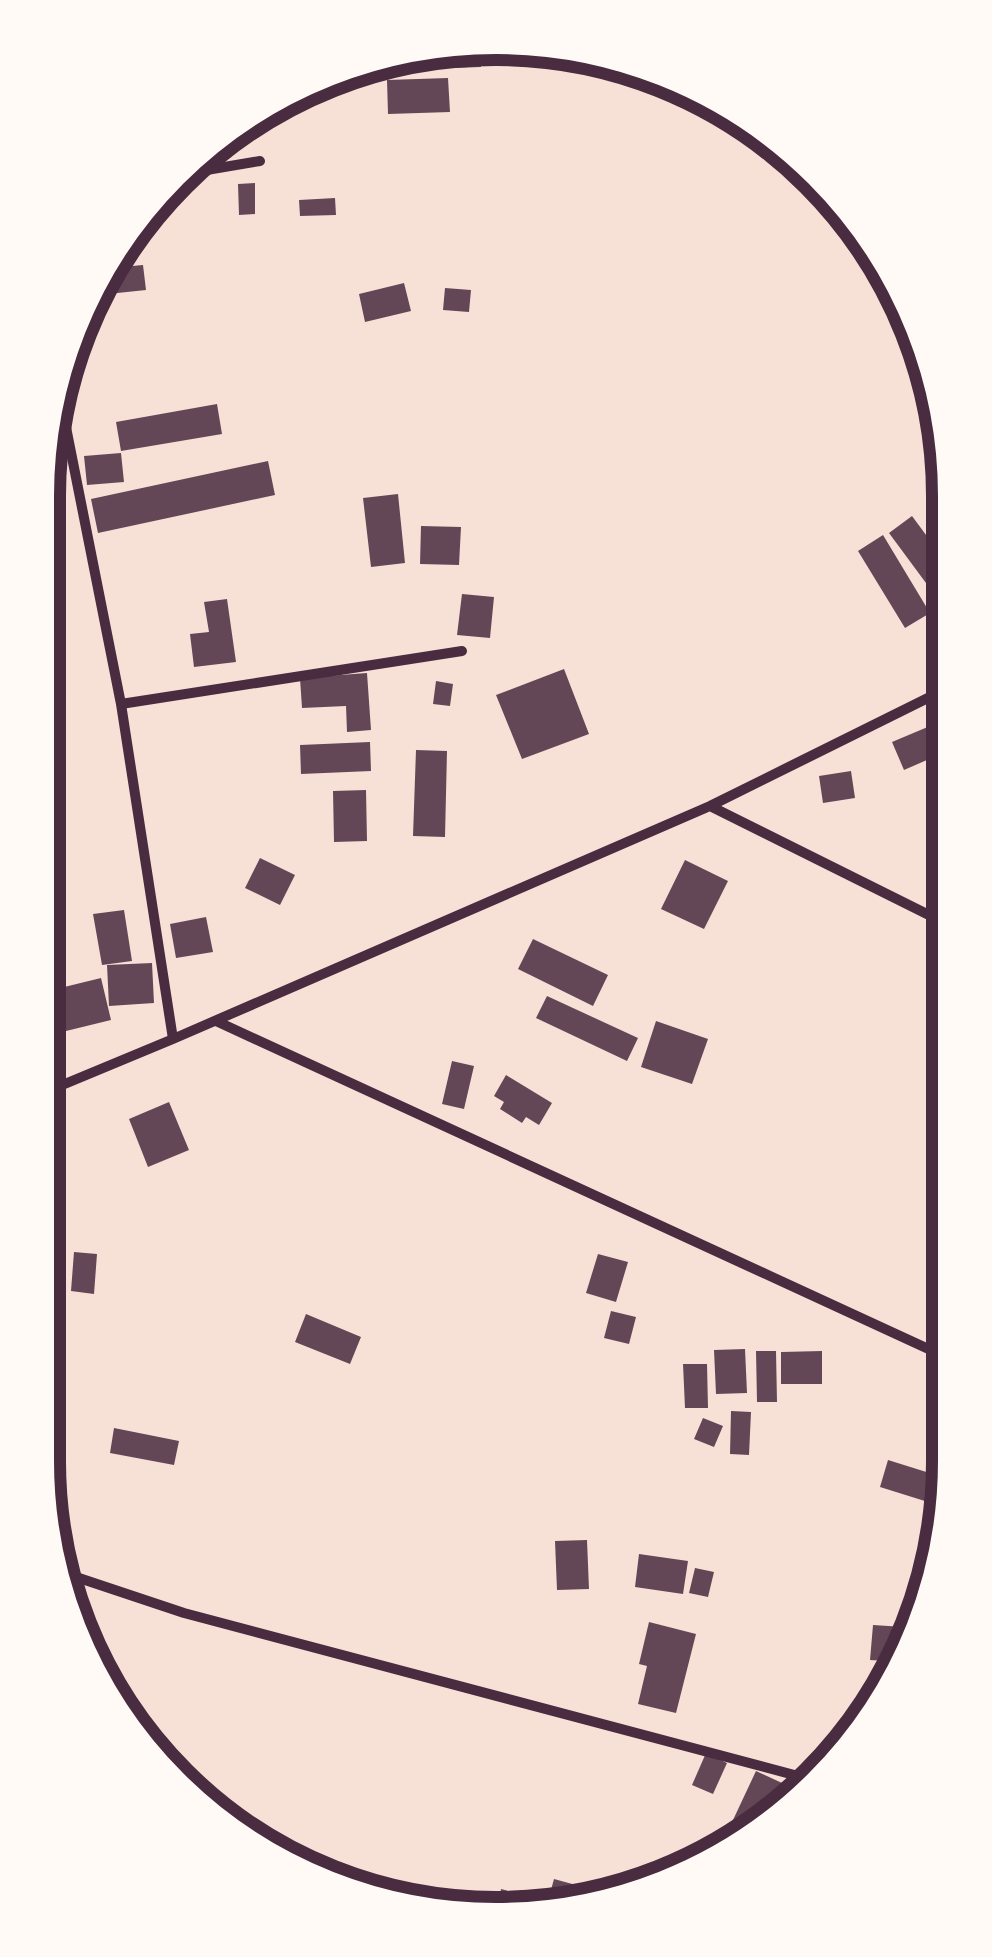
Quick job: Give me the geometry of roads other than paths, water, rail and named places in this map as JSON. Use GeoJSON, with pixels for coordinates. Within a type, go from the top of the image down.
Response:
{"type":"FeatureCollection","features":[{"type":"Feature","properties":{"kind":"street"},"geometry":{"type":"LineString","coordinates":[[208,169],[260,160]]}},
{"type":"Feature","properties":{"kind":"street"},"geometry":{"type":"LineString","coordinates":[[65,429],[121,704],[173,1040]]}},
{"type":"Feature","properties":{"kind":"street"},"geometry":{"type":"LineString","coordinates":[[121,704],[462,652]]}},
{"type":"Feature","properties":{"kind":"street"},"geometry":{"type":"LineString","coordinates":[[60,1086],[710,806],[932,695]]}},
{"type":"Feature","properties":{"kind":"street"},"geometry":{"type":"LineString","coordinates":[[710,806],[932,917]]}},
{"type":"Feature","properties":{"kind":"street"},"geometry":{"type":"LineString","coordinates":[[216,1021],[932,1351]]}},
{"type":"Feature","properties":{"kind":"street"},"geometry":{"type":"LineString","coordinates":[[76,1577],[184,1612],[797,1776]]}}]}
